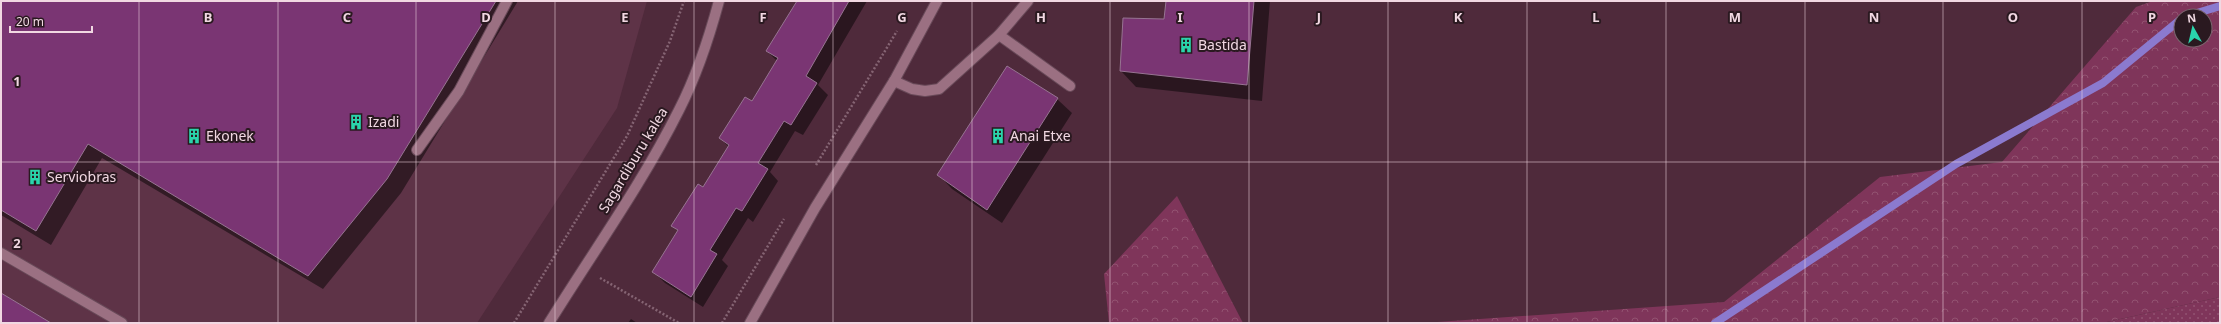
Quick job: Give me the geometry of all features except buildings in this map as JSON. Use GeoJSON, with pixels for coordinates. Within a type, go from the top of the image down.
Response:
{"type":"FeatureCollection","features":[{"type":"Feature","properties":{"kind":"street"},"geometry":{"type":"LineString","coordinates":[[417,150],[459,91],[507,1]]}},
{"type":"Feature","properties":{"kind":"street","name":"Sagardiburu kalea"},"geometry":{"type":"LineString","coordinates":[[549,323],[641,178],[680,109],[710,36],[719,1]]}},
{"type":"Feature","properties":{"kind":"street"},"geometry":{"type":"LineString","coordinates":[[750,323],[815,208],[894,81],[937,1]]}},
{"type":"Feature","properties":{"kind":"street"},"geometry":{"type":"LineString","coordinates":[[894,81],[912,89],[925,91],[939,88],[999,35],[1028,1]]}},
{"type":"Feature","properties":{"kind":"street"},"geometry":{"type":"LineString","coordinates":[[999,35],[1070,86]]}},
{"type":"Feature","properties":{"kind":"street"},"geometry":{"type":"LineString","coordinates":[[1,253],[122,323]]}},
{"type":"Feature","properties":{"kind":"path"},"geometry":{"type":"LineString","coordinates":[[514,323],[627,136],[670,41],[684,1]]}},
{"type":"Feature","properties":{"kind":"path"},"geometry":{"type":"LineString","coordinates":[[812,172],[898,28]]}},
{"type":"Feature","properties":{"kind":"path"},"geometry":{"type":"LineString","coordinates":[[722,323],[788,213]]}},
{"type":"Feature","properties":{"kind":"path"},"geometry":{"type":"LineString","coordinates":[[597,276],[680,323]]}},
{"type":"Feature","properties":{"kind":"shaded area"},"geometry":{"type":"Polygon","coordinates":[[[1,1],[647,1],[617,108],[477,323],[1,323],[1,1]]]}},
{"type":"Feature","properties":{"kind":"green space"},"geometry":{"type":"Polygon","coordinates":[[[2153,1],[2220,1],[2220,297],[2102,323],[1423,323],[1724,302],[1880,177],[2002,162],[2136,7],[2153,1]]]}},
{"type":"Feature","properties":{"kind":"green space"},"geometry":{"type":"Polygon","coordinates":[[[1177,196],[1243,323],[1109,323],[1104,274],[1177,196]]]}},
{"type":"Feature","properties":{"kind":"green space"},"geometry":{"type":"Polygon","coordinates":[[[2220,297],[2220,323],[2102,323],[2220,297]]]}},
{"type":"Feature","properties":{"kind":"waterway"},"geometry":{"type":"LineString","coordinates":[[2213,8],[2220,6]]}},
{"type":"Feature","properties":{"kind":"waterway"},"geometry":{"type":"LineString","coordinates":[[1715,323],[1956,164],[2103,83],[2173,26]]}},
{"type":"Feature","properties":{"kind":"place","name":"Bastida"},"geometry":{"type":"Point","coordinates":[1186,45]}},
{"type":"Feature","properties":{"kind":"place","name":"Izadi"},"geometry":{"type":"Point","coordinates":[356,122]}},
{"type":"Feature","properties":{"kind":"place","name":"Ekonek"},"geometry":{"type":"Point","coordinates":[194,136]}},
{"type":"Feature","properties":{"kind":"place","name":"Anai Etxe"},"geometry":{"type":"Point","coordinates":[998,136]}},
{"type":"Feature","properties":{"kind":"place","name":"Serviobras"},"geometry":{"type":"Point","coordinates":[35,177]}}]}
